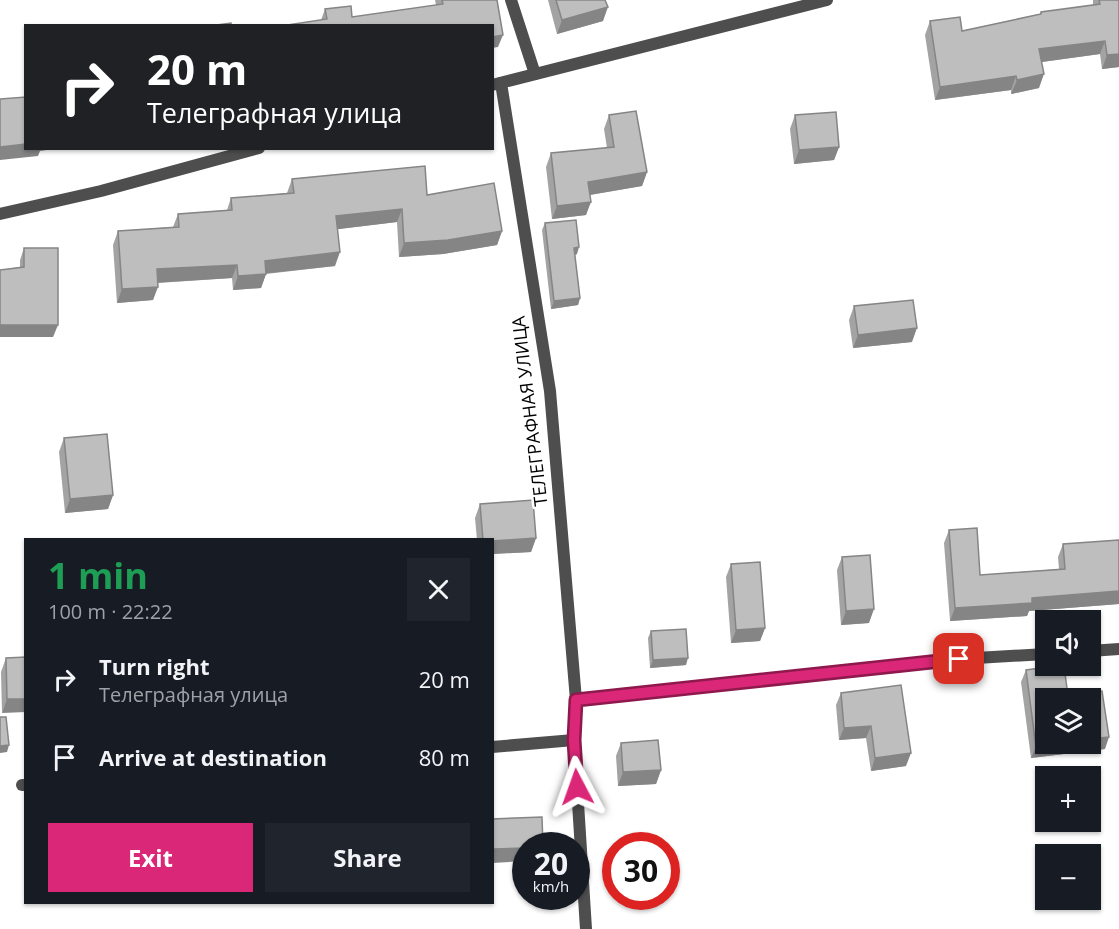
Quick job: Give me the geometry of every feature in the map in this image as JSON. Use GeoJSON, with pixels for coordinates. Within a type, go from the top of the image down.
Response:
{"type":"FeatureCollection","features":[{"type":"Feature","properties":{"kind":"street"},"geometry":{"type":"LineString","coordinates":[[512,0],[535,74]]}},
{"type":"Feature","properties":{"kind":"street"},"geometry":{"type":"LineString","coordinates":[[496,84],[827,0]]}},
{"type":"Feature","properties":{"kind":"street","name":"ТЕЛЕГРАФНАЯ УЛИЦА"},"geometry":{"type":"LineString","coordinates":[[496,84],[550,391],[576,700],[574,740],[586,929]]}},
{"type":"Feature","properties":{"kind":"street"},"geometry":{"type":"LineString","coordinates":[[0,214],[101,191],[252,150]]}},
{"type":"Feature","properties":{"kind":"street"},"geometry":{"type":"LineString","coordinates":[[1101,650],[1119,649]]}},
{"type":"Feature","properties":{"kind":"street"},"geometry":{"type":"LineString","coordinates":[[576,700],[959,659],[1035,655]]}},
{"type":"Feature","properties":{"kind":"street"},"geometry":{"type":"LineString","coordinates":[[494,747],[574,740]]}},
{"type":"Feature","properties":{"kind":"building"},"geometry":{"type":"Polygon","coordinates":[[[442,0],[497,0],[503,35],[494,37],[494,24],[294,24],[327,19],[325,9],[351,6],[352,17],[443,4],[442,0]]]}},
{"type":"Feature","properties":{"kind":"building"},"geometry":{"type":"Polygon","coordinates":[[[556,0],[605,0],[608,7],[562,20],[556,0]]]}},
{"type":"Feature","properties":{"kind":"building"},"geometry":{"type":"Polygon","coordinates":[[[1099,0],[1119,0],[1119,54],[1107,55],[1105,41],[1039,49],[1044,74],[1017,80],[1016,76],[940,87],[930,21],[960,17],[962,31],[1041,14],[1041,12],[1100,4],[1099,0]]]}},
{"type":"Feature","properties":{"kind":"building"},"geometry":{"type":"Polygon","coordinates":[[[24,97],[24,144],[0,147],[0,99],[24,97]]]}},
{"type":"Feature","properties":{"kind":"building"},"geometry":{"type":"Polygon","coordinates":[[[636,111],[647,172],[588,182],[591,202],[557,206],[551,153],[614,147],[609,115],[636,111]]]}},
{"type":"Feature","properties":{"kind":"building"},"geometry":{"type":"Polygon","coordinates":[[[836,112],[839,147],[799,150],[795,115],[836,112]]]}},
{"type":"Feature","properties":{"kind":"building"},"geometry":{"type":"Polygon","coordinates":[[[425,166],[427,195],[494,183],[502,231],[448,240],[404,243],[402,209],[336,216],[340,252],[265,261],[266,274],[238,276],[237,265],[157,269],[158,287],[122,289],[118,231],[179,227],[178,214],[232,210],[231,198],[294,193],[292,179],[425,166]]]}},
{"type":"Feature","properties":{"kind":"building"},"geometry":{"type":"Polygon","coordinates":[[[576,220],[579,247],[574,248],[580,298],[554,301],[545,223],[576,220]]]}},
{"type":"Feature","properties":{"kind":"building"},"geometry":{"type":"Polygon","coordinates":[[[24,248],[58,248],[58,325],[0,325],[0,270],[24,267],[24,248]]]}},
{"type":"Feature","properties":{"kind":"building"},"geometry":{"type":"Polygon","coordinates":[[[913,300],[917,328],[858,335],[854,306],[913,300]]]}},
{"type":"Feature","properties":{"kind":"building"},"geometry":{"type":"Polygon","coordinates":[[[107,434],[113,495],[70,499],[64,438],[107,434]]]}},
{"type":"Feature","properties":{"kind":"building"},"geometry":{"type":"Polygon","coordinates":[[[533,500],[536,538],[494,541],[494,538],[483,538],[480,504],[533,500]]]}},
{"type":"Feature","properties":{"kind":"building"},"geometry":{"type":"Polygon","coordinates":[[[977,528],[980,575],[1065,569],[1063,544],[1119,540],[1119,591],[1032,598],[1032,603],[955,608],[949,530],[977,528]]]}},
{"type":"Feature","properties":{"kind":"building"},"geometry":{"type":"Polygon","coordinates":[[[870,555],[874,609],[846,611],[842,557],[870,555]]]}},
{"type":"Feature","properties":{"kind":"building"},"geometry":{"type":"Polygon","coordinates":[[[760,562],[765,628],[736,630],[731,564],[760,562]]]}},
{"type":"Feature","properties":{"kind":"building"},"geometry":{"type":"Polygon","coordinates":[[[686,629],[688,658],[653,660],[651,631],[686,629]]]}},
{"type":"Feature","properties":{"kind":"building"},"geometry":{"type":"Polygon","coordinates":[[[24,657],[24,699],[7,699],[6,658],[24,657]]]}},
{"type":"Feature","properties":{"kind":"building"},"geometry":{"type":"Polygon","coordinates":[[[1035,669],[1035,676],[1065,676],[1067,688],[1035,688],[1035,739],[1026,670],[1035,669]]]}},
{"type":"Feature","properties":{"kind":"building"},"geometry":{"type":"Polygon","coordinates":[[[901,685],[911,753],[875,758],[871,726],[844,728],[841,693],[901,685]]]}},
{"type":"Feature","properties":{"kind":"building"},"geometry":{"type":"Polygon","coordinates":[[[1101,691],[1102,691],[1109,737],[1101,738],[1101,691]]]}},
{"type":"Feature","properties":{"kind":"building"},"geometry":{"type":"Polygon","coordinates":[[[0,717],[6,717],[9,745],[0,746],[0,717]]]}},
{"type":"Feature","properties":{"kind":"building"},"geometry":{"type":"Polygon","coordinates":[[[658,740],[661,770],[623,772],[621,743],[658,740]]]}},
{"type":"Feature","properties":{"kind":"building"},"geometry":{"type":"Polygon","coordinates":[[[542,817],[543,832],[512,832],[512,848],[494,849],[494,819],[542,817]]]}},
{"type":"Feature","properties":{"kind":"route"},"geometry":{"type":"LineString","coordinates":[[577,787],[574,740],[576,700],[959,659]]}}]}
